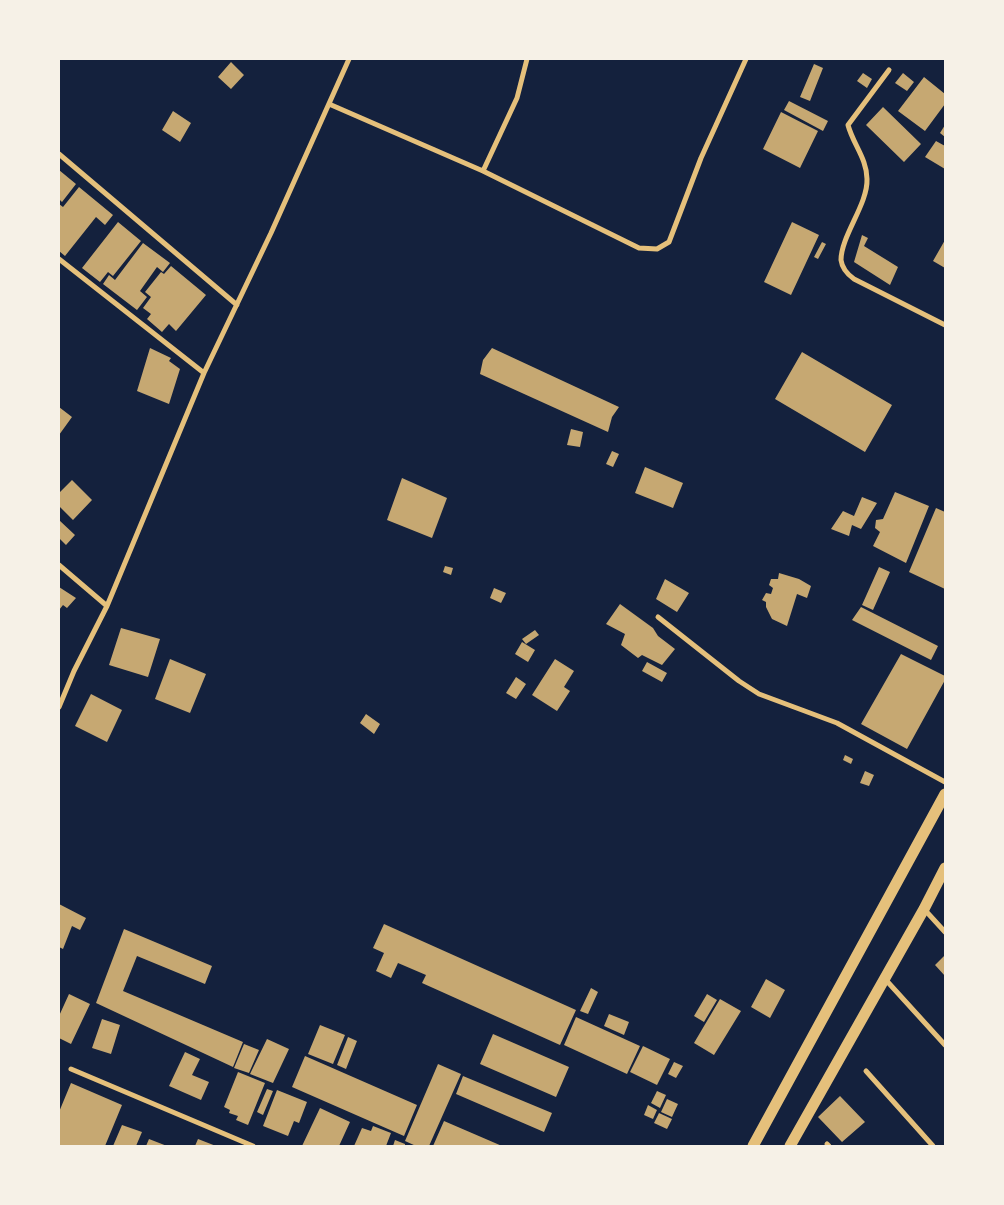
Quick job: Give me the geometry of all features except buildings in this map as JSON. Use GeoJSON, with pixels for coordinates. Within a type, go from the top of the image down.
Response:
{"type":"FeatureCollection","features":[{"type":"Feature","properties":{"kind":"main road"},"geometry":{"type":"LineString","coordinates":[[753,1146],[945,794]]}},
{"type":"Feature","properties":{"kind":"main road"},"geometry":{"type":"LineString","coordinates":[[790,1146],[924,910],[945,868]]}},
{"type":"Feature","properties":{"kind":"street"},"geometry":{"type":"LineString","coordinates":[[59,707],[108,606],[204,374],[349,59]]}},
{"type":"Feature","properties":{"kind":"street"},"geometry":{"type":"LineString","coordinates":[[483,172],[517,98],[527,59]]}},
{"type":"Feature","properties":{"kind":"street"},"geometry":{"type":"LineString","coordinates":[[329,104],[483,172],[639,248],[656,249],[669,242],[701,158],[746,59]]}},
{"type":"Feature","properties":{"kind":"street"},"geometry":{"type":"LineString","coordinates":[[889,70],[848,125],[851,136],[866,164],[867,188],[844,247],[842,260],[847,274],[945,325]]}},
{"type":"Feature","properties":{"kind":"street"},"geometry":{"type":"LineString","coordinates":[[59,154],[237,304]]}},
{"type":"Feature","properties":{"kind":"street"},"geometry":{"type":"LineString","coordinates":[[59,259],[204,374]]}},
{"type":"Feature","properties":{"kind":"street"},"geometry":{"type":"LineString","coordinates":[[59,565],[108,606]]}},
{"type":"Feature","properties":{"kind":"street"},"geometry":{"type":"LineString","coordinates":[[658,617],[739,681],[759,694],[837,722],[945,782]]}},
{"type":"Feature","properties":{"kind":"street"},"geometry":{"type":"LineString","coordinates":[[59,689],[64,694]]}},
{"type":"Feature","properties":{"kind":"street"},"geometry":{"type":"LineString","coordinates":[[924,910],[945,932]]}},
{"type":"Feature","properties":{"kind":"street"},"geometry":{"type":"LineString","coordinates":[[885,979],[945,1045]]}},
{"type":"Feature","properties":{"kind":"street"},"geometry":{"type":"LineString","coordinates":[[71,1069],[253,1146]]}},
{"type":"Feature","properties":{"kind":"street"},"geometry":{"type":"LineString","coordinates":[[866,1071],[933,1146]]}}]}
